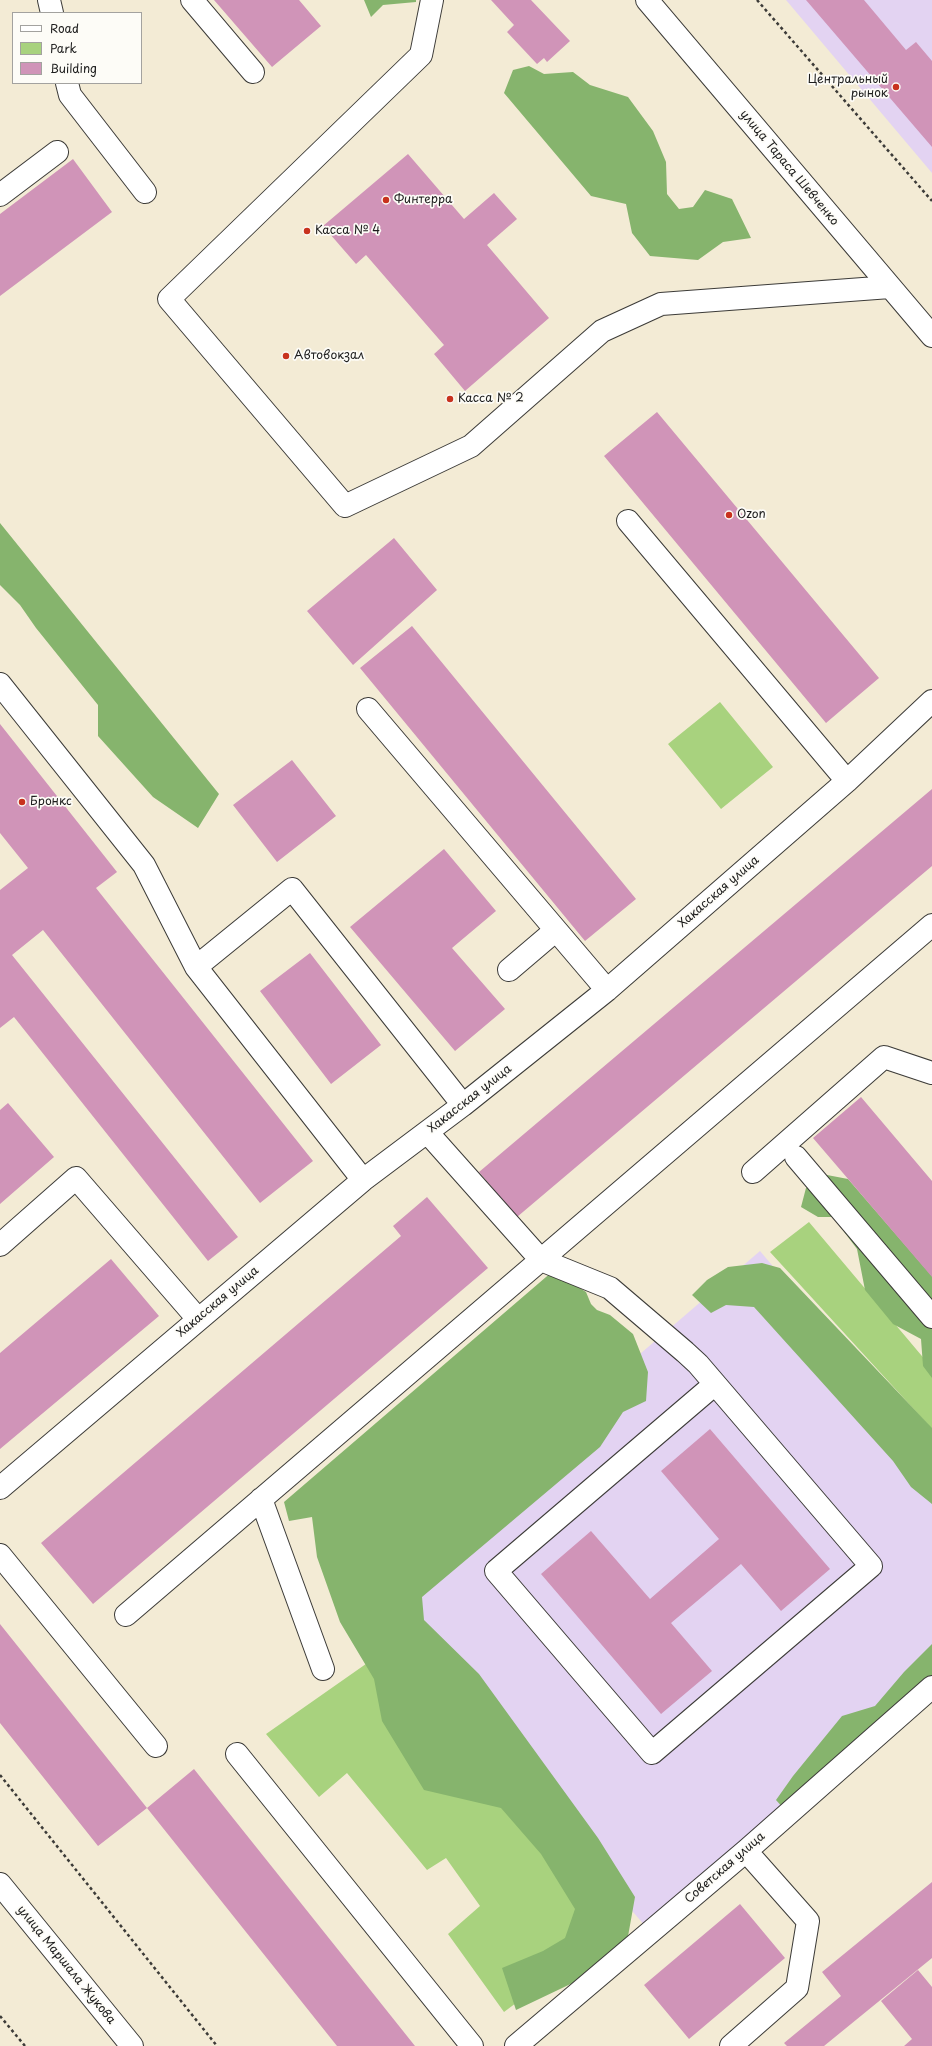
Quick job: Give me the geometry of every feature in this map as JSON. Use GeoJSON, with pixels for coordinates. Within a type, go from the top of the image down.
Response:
{"type":"FeatureCollection","features":[{"type":"Feature","properties":{"kind":"street"},"geometry":{"type":"LineString","coordinates":[[49,0],[52,12]]}},
{"type":"Feature","properties":{"kind":"street"},"geometry":{"type":"LineString","coordinates":[[192,0],[254,72]]}},
{"type":"Feature","properties":{"kind":"street"},"geometry":{"type":"LineString","coordinates":[[432,0],[421,55],[169,299],[345,506],[471,446],[602,331],[661,304],[890,288]]}},
{"type":"Feature","properties":{"kind":"street","name":"улица Тараса Шевченко"},"geometry":{"type":"LineString","coordinates":[[647,0],[932,336]]}},
{"type":"Feature","properties":{"kind":"street"},"geometry":{"type":"LineString","coordinates":[[67,84],[70,95],[145,192]]}},
{"type":"Feature","properties":{"kind":"street"},"geometry":{"type":"LineString","coordinates":[[0,195],[57,152]]}},
{"type":"Feature","properties":{"kind":"street"},"geometry":{"type":"LineString","coordinates":[[628,521],[847,781]]}},
{"type":"Feature","properties":{"kind":"street"},"geometry":{"type":"LineString","coordinates":[[0,684],[144,865],[196,967],[363,1180]]}},
{"type":"Feature","properties":{"kind":"street","name":"Хакасская улица"},"geometry":{"type":"LineString","coordinates":[[0,1488],[363,1180],[463,1105],[608,990],[847,781],[932,701]]}},
{"type":"Feature","properties":{"kind":"street"},"geometry":{"type":"LineString","coordinates":[[368,709],[608,990]]}},
{"type":"Feature","properties":{"kind":"street"},"geometry":{"type":"LineString","coordinates":[[196,967],[292,889],[463,1105]]}},
{"type":"Feature","properties":{"kind":"street"},"geometry":{"type":"LineString","coordinates":[[126,1615],[932,925]]}},
{"type":"Feature","properties":{"kind":"street"},"geometry":{"type":"LineString","coordinates":[[509,970],[556,930]]}},
{"type":"Feature","properties":{"kind":"street"},"geometry":{"type":"LineString","coordinates":[[753,1172],[884,1057],[932,1073]]}},
{"type":"Feature","properties":{"kind":"street"},"geometry":{"type":"LineString","coordinates":[[427,1132],[541,1260],[610,1288],[686,1352],[715,1384],[871,1566],[652,1753],[496,1572],[715,1384]]}},
{"type":"Feature","properties":{"kind":"street"},"geometry":{"type":"LineString","coordinates":[[796,1157],[932,1317]]}},
{"type":"Feature","properties":{"kind":"street"},"geometry":{"type":"LineString","coordinates":[[0,1245],[76,1178],[198,1319]]}},
{"type":"Feature","properties":{"kind":"street"},"geometry":{"type":"LineString","coordinates":[[261,1499],[323,1669]]}},
{"type":"Feature","properties":{"kind":"street"},"geometry":{"type":"LineString","coordinates":[[0,1555],[156,1746]]}},
{"type":"Feature","properties":{"kind":"street","name":"Советская улица"},"geometry":{"type":"LineString","coordinates":[[516,2046],[746,1851],[932,1687]]}},
{"type":"Feature","properties":{"kind":"street"},"geometry":{"type":"LineString","coordinates":[[237,1754],[472,2046]]}},
{"type":"Feature","properties":{"kind":"street"},"geometry":{"type":"LineString","coordinates":[[731,2046],[797,1988],[808,1921],[746,1851]]}},
{"type":"Feature","properties":{"kind":"street","name":"улица Маршала Жукова"},"geometry":{"type":"LineString","coordinates":[[0,1884],[132,2046]]}},
{"type":"Feature","properties":{"kind":"path"},"geometry":{"type":"LineString","coordinates":[[757,0],[932,201]]}},
{"type":"Feature","properties":{"kind":"path"},"geometry":{"type":"LineString","coordinates":[[0,1775],[217,2046]]}},
{"type":"Feature","properties":{"kind":"path"},"geometry":{"type":"LineString","coordinates":[[0,2016],[24,2046]]}},
{"type":"Feature","properties":{"kind":"shaded area","name":"Центральный рынок"},"geometry":{"type":"Polygon","coordinates":[[[786,0],[932,0],[932,173],[786,0]]]}},
{"type":"Feature","properties":{"kind":"shaded area"},"geometry":{"type":"Polygon","coordinates":[[[760,1251],[932,1454],[932,1675],[646,1927],[359,1595],[760,1251]]]}},
{"type":"Feature","properties":{"kind":"green space"},"geometry":{"type":"Polygon","coordinates":[[[364,0],[416,0],[416,2],[383,5],[371,17],[364,0]]]}},
{"type":"Feature","properties":{"kind":"green space"},"geometry":{"type":"Polygon","coordinates":[[[529,66],[544,74],[573,72],[590,85],[628,97],[653,131],[666,162],[667,194],[679,209],[693,207],[705,190],[732,199],[751,238],[723,242],[698,260],[650,256],[632,233],[626,204],[591,196],[504,93],[513,70],[529,66]]]}},
{"type":"Feature","properties":{"kind":"green space"},"geometry":{"type":"Polygon","coordinates":[[[0,523],[219,794],[198,828],[153,797],[98,736],[98,705],[36,628],[20,605],[0,585],[0,523]]]}},
{"type":"Feature","properties":{"kind":"green space"},"geometry":{"type":"Polygon","coordinates":[[[720,702],[773,767],[721,809],[668,744],[720,702]]]}},
{"type":"Feature","properties":{"kind":"green space"},"geometry":{"type":"Polygon","coordinates":[[[827,1175],[848,1179],[932,1276],[932,1378],[923,1366],[921,1339],[893,1324],[865,1290],[857,1249],[833,1217],[818,1217],[801,1207],[806,1188],[827,1175]]]}},
{"type":"Feature","properties":{"kind":"green space"},"geometry":{"type":"Polygon","coordinates":[[[809,1222],[932,1368],[932,1429],[770,1252],[809,1222]]]}},
{"type":"Feature","properties":{"kind":"green space"},"geometry":{"type":"Polygon","coordinates":[[[762,1263],[780,1268],[932,1428],[932,1504],[911,1487],[893,1461],[754,1307],[726,1305],[711,1313],[692,1295],[707,1280],[728,1267],[762,1263]]]}},
{"type":"Feature","properties":{"kind":"green space"},"geometry":{"type":"Polygon","coordinates":[[[553,1271],[586,1292],[591,1304],[597,1310],[610,1315],[633,1334],[648,1372],[646,1401],[623,1412],[600,1447],[422,1597],[424,1620],[479,1674],[598,1838],[635,1897],[627,1942],[602,1969],[516,2010],[502,1968],[543,1951],[565,1938],[575,1909],[541,1854],[501,1808],[424,1790],[382,1721],[374,1679],[340,1622],[317,1557],[312,1517],[289,1521],[284,1502],[553,1271]]]}},
{"type":"Feature","properties":{"kind":"green space"},"geometry":{"type":"Polygon","coordinates":[[[932,1644],[932,1679],[784,1809],[776,1800],[793,1776],[842,1716],[875,1706],[904,1672],[932,1644]]]}},
{"type":"Feature","properties":{"kind":"green space"},"geometry":{"type":"Polygon","coordinates":[[[383,1652],[620,1925],[504,2012],[448,1934],[480,1906],[446,1858],[427,1870],[347,1773],[319,1797],[266,1734],[383,1652]]]}},
{"type":"Feature","properties":{"kind":"building"},"geometry":{"type":"Polygon","coordinates":[[[214,0],[299,0],[321,26],[272,67],[214,0]]]}},
{"type":"Feature","properties":{"kind":"building"},"geometry":{"type":"Polygon","coordinates":[[[491,0],[531,0],[570,41],[547,62],[544,58],[537,64],[507,32],[514,25],[491,0]]]}},
{"type":"Feature","properties":{"kind":"building"},"geometry":{"type":"Polygon","coordinates":[[[806,0],[864,0],[906,50],[916,42],[932,61],[932,147],[806,0]]]}},
{"type":"Feature","properties":{"kind":"building"},"geometry":{"type":"Polygon","coordinates":[[[408,154],[464,219],[494,193],[517,219],[487,245],[549,318],[465,391],[434,354],[444,345],[366,255],[356,264],[323,226],[408,154]]]}},
{"type":"Feature","properties":{"kind":"building"},"geometry":{"type":"Polygon","coordinates":[[[73,159],[112,212],[0,296],[0,214],[73,159]]]}},
{"type":"Feature","properties":{"kind":"building"},"geometry":{"type":"Polygon","coordinates":[[[657,412],[879,678],[826,723],[604,456],[657,412]]]}},
{"type":"Feature","properties":{"kind":"building"},"geometry":{"type":"Polygon","coordinates":[[[394,538],[437,590],[353,665],[307,611],[394,538]]]}},
{"type":"Feature","properties":{"kind":"building"},"geometry":{"type":"Polygon","coordinates":[[[412,626],[636,899],[585,941],[360,668],[412,626]]]}},
{"type":"Feature","properties":{"kind":"building"},"geometry":{"type":"Polygon","coordinates":[[[0,724],[117,872],[96,888],[313,1161],[260,1203],[43,930],[12,955],[238,1237],[208,1261],[14,1017],[0,1028],[0,890],[28,868],[0,833],[0,724]]]}},
{"type":"Feature","properties":{"kind":"building"},"geometry":{"type":"Polygon","coordinates":[[[292,760],[336,816],[277,862],[233,805],[292,760]]]}},
{"type":"Feature","properties":{"kind":"building"},"geometry":{"type":"Polygon","coordinates":[[[932,789],[932,866],[517,1217],[479,1172],[932,789]]]}},
{"type":"Feature","properties":{"kind":"building"},"geometry":{"type":"Polygon","coordinates":[[[444,849],[496,911],[452,948],[505,1009],[455,1051],[350,927],[444,849]]]}},
{"type":"Feature","properties":{"kind":"building"},"geometry":{"type":"Polygon","coordinates":[[[310,953],[381,1045],[331,1084],[260,991],[310,953]]]}},
{"type":"Feature","properties":{"kind":"building"},"geometry":{"type":"Polygon","coordinates":[[[861,1097],[932,1181],[932,1277],[813,1138],[861,1097]]]}},
{"type":"Feature","properties":{"kind":"building"},"geometry":{"type":"Polygon","coordinates":[[[8,1103],[54,1157],[0,1204],[0,1110],[8,1103]]]}},
{"type":"Feature","properties":{"kind":"building"},"geometry":{"type":"Polygon","coordinates":[[[427,1197],[488,1268],[93,1604],[41,1543],[401,1236],[393,1226],[427,1197]]]}},
{"type":"Feature","properties":{"kind":"building"},"geometry":{"type":"Polygon","coordinates":[[[111,1259],[159,1316],[0,1449],[0,1353],[111,1259]]]}},
{"type":"Feature","properties":{"kind":"building"},"geometry":{"type":"Polygon","coordinates":[[[710,1429],[830,1569],[781,1611],[741,1564],[671,1623],[712,1671],[661,1714],[541,1574],[591,1531],[650,1599],[719,1539],[661,1471],[710,1429]]]}},
{"type":"Feature","properties":{"kind":"building"},"geometry":{"type":"Polygon","coordinates":[[[0,1624],[147,1808],[98,1846],[0,1723],[0,1624]]]}},
{"type":"Feature","properties":{"kind":"building"},"geometry":{"type":"Polygon","coordinates":[[[194,1769],[415,2046],[337,2046],[147,1808],[194,1769]]]}},
{"type":"Feature","properties":{"kind":"building"},"geometry":{"type":"Polygon","coordinates":[[[932,1882],[932,1958],[824,2046],[787,2046],[784,2043],[841,1996],[822,1972],[932,1882]]]}},
{"type":"Feature","properties":{"kind":"building"},"geometry":{"type":"Polygon","coordinates":[[[740,1904],[785,1958],[689,2039],[644,1985],[740,1904]]]}},
{"type":"Feature","properties":{"kind":"building"},"geometry":{"type":"Polygon","coordinates":[[[918,1970],[932,1987],[932,2046],[904,2046],[912,2039],[881,2001],[918,1970]]]}},
{"type":"Feature","properties":{"kind":"place","name":"Центральный рынок"},"geometry":{"type":"Point","coordinates":[896,87]}},
{"type":"Feature","properties":{"kind":"place","name":"Финтерра"},"geometry":{"type":"Point","coordinates":[386,200]}},
{"type":"Feature","properties":{"kind":"place","name":"Касса № 4"},"geometry":{"type":"Point","coordinates":[307,231]}},
{"type":"Feature","properties":{"kind":"place","name":"Автовокзал"},"geometry":{"type":"Point","coordinates":[286,356]}},
{"type":"Feature","properties":{"kind":"place","name":"Касса № 2"},"geometry":{"type":"Point","coordinates":[450,399]}},
{"type":"Feature","properties":{"kind":"place","name":"Ozon"},"geometry":{"type":"Point","coordinates":[729,515]}},
{"type":"Feature","properties":{"kind":"place","name":"Бронкс"},"geometry":{"type":"Point","coordinates":[22,802]}}]}
